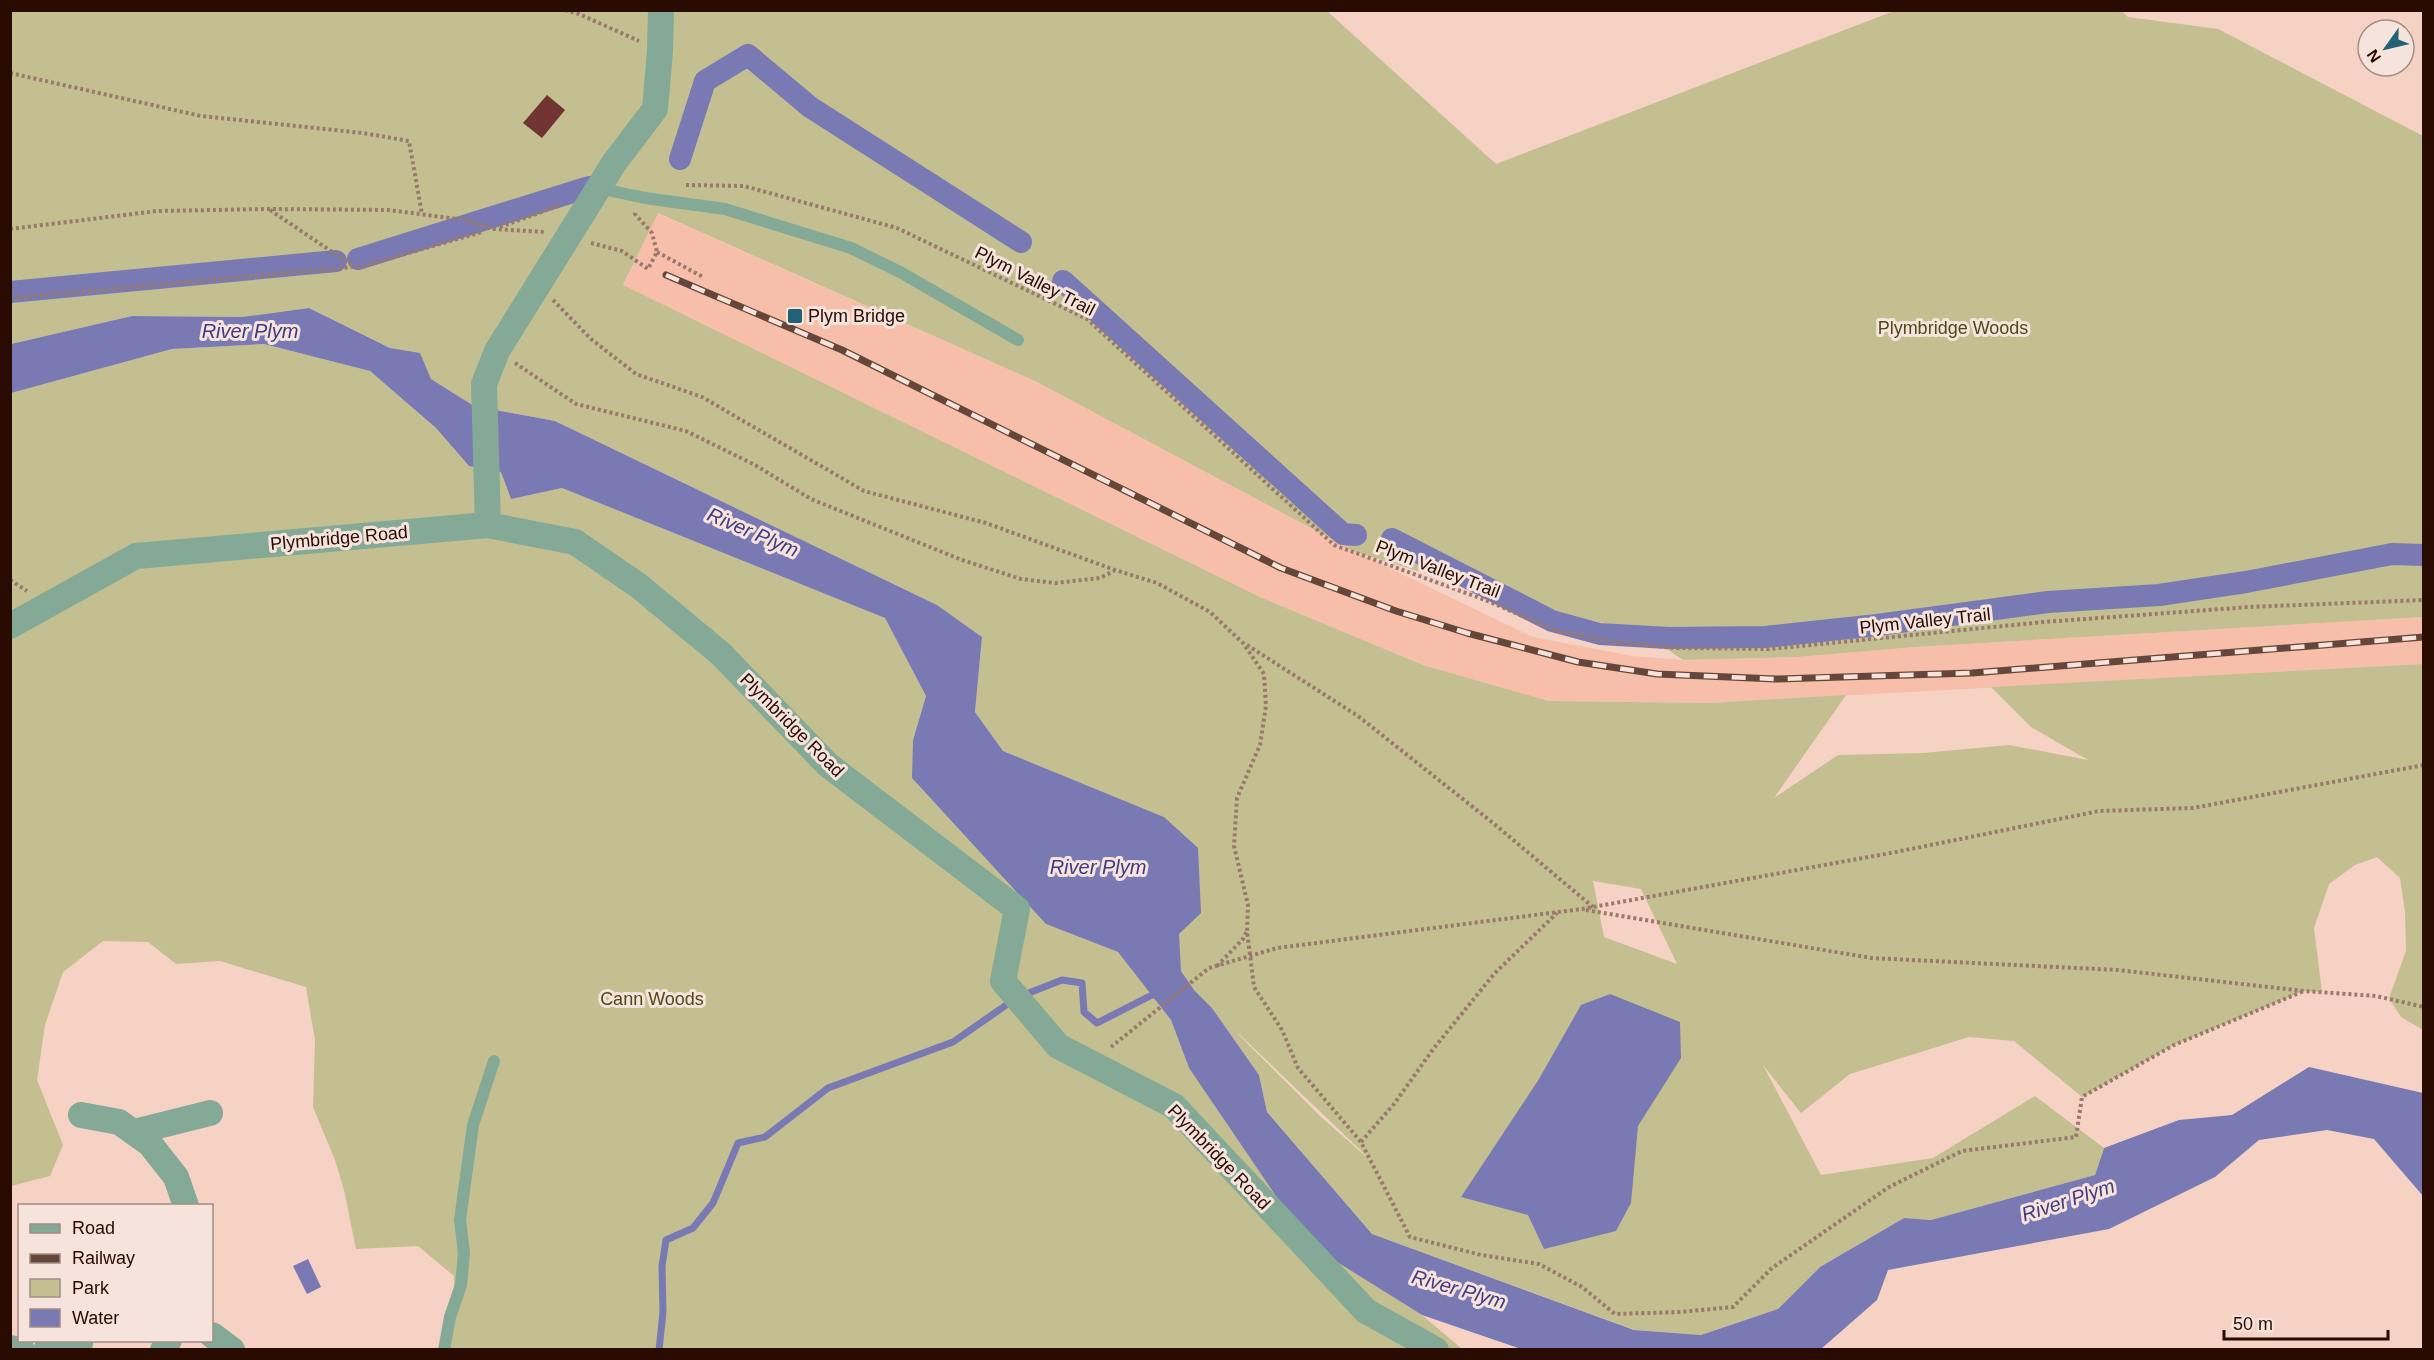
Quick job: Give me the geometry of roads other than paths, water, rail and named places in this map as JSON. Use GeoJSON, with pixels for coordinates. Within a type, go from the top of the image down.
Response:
{"type":"FeatureCollection","features":[{"type":"Feature","properties":{"kind":"street"},"geometry":{"type":"LineString","coordinates":[[488,525],[484,384],[497,351],[598,188],[655,109],[661,10]]}},
{"type":"Feature","properties":{"kind":"street","name":"Plymbridge Road"},"geometry":{"type":"LineString","coordinates":[[10,626],[136,556],[488,525],[537,543],[575,542],[639,586],[721,654],[828,765],[1017,909],[1003,981],[1058,1046],[1174,1106],[1366,1311],[1436,1350]]}},
{"type":"Feature","properties":{"kind":"street"},"geometry":{"type":"LineString","coordinates":[[134,1132],[210,1113]]}},
{"type":"Feature","properties":{"kind":"street"},"geometry":{"type":"LineString","coordinates":[[81,1115],[119,1122],[150,1144],[176,1177],[185,1204]]}},
{"type":"Feature","properties":{"kind":"street"},"geometry":{"type":"LineString","coordinates":[[213,1336],[232,1350]]}},
{"type":"Feature","properties":{"kind":"street"},"geometry":{"type":"LineString","coordinates":[[46,1350],[81,1345]]}},
{"type":"Feature","properties":{"kind":"street"},"geometry":{"type":"LineString","coordinates":[[10,1348],[22,1350]]}},
{"type":"Feature","properties":{"kind":"lane"},"geometry":{"type":"LineString","coordinates":[[598,188],[645,198],[725,209],[851,248],[900,272],[1018,340]]}},
{"type":"Feature","properties":{"kind":"lane"},"geometry":{"type":"LineString","coordinates":[[444,1350],[450,1317],[461,1286],[464,1252],[460,1221],[473,1125],[494,1061]]}},
{"type":"Feature","properties":{"kind":"water","name":"River Plym"},"geometry":{"type":"Polygon","coordinates":[[[309,308],[390,348],[420,353],[431,379],[474,406],[555,421],[937,605],[982,637],[975,712],[1003,751],[1164,817],[1198,848],[1201,913],[1179,934],[1181,971],[1194,990],[1212,1008],[1259,1075],[1267,1112],[1372,1234],[1634,1330],[1701,1335],[1778,1309],[1820,1267],[1904,1218],[1931,1220],[2095,1175],[2104,1148],[2179,1120],[2232,1115],[2309,1067],[2423,1093],[2423,1196],[2374,1139],[2327,1130],[2259,1140],[2215,1177],[2109,1229],[1888,1270],[1877,1300],[1821,1349],[1524,1350],[1422,1315],[1337,1262],[1278,1199],[1189,1068],[1171,1020],[1118,952],[1046,924],[912,778],[913,740],[926,696],[885,618],[562,488],[511,499],[501,472],[469,466],[436,428],[370,371],[264,344],[172,349],[11,393],[11,344],[132,316],[242,317],[309,308]]]}},
{"type":"Feature","properties":{"kind":"water"},"geometry":{"type":"Polygon","coordinates":[[[1610,994],[1680,1022],[1681,1058],[1638,1126],[1631,1203],[1616,1231],[1544,1249],[1528,1215],[1461,1197],[1539,1079],[1581,1005],[1610,994]]]}},
{"type":"Feature","properties":{"kind":"water"},"geometry":{"type":"Polygon","coordinates":[[[308,1259],[321,1287],[307,1294],[293,1266],[308,1259]]]}},
{"type":"Feature","properties":{"kind":"waterway"},"geometry":{"type":"LineString","coordinates":[[680,159],[705,81],[748,55],[810,107],[1021,242]]}},
{"type":"Feature","properties":{"kind":"waterway"},"geometry":{"type":"LineString","coordinates":[[358,259],[589,187]]}},
{"type":"Feature","properties":{"kind":"waterway"},"geometry":{"type":"LineString","coordinates":[[10,292],[336,261]]}},
{"type":"Feature","properties":{"kind":"waterway"},"geometry":{"type":"LineString","coordinates":[[1063,281],[1343,534],[1356,535]]}},
{"type":"Feature","properties":{"kind":"waterway"},"geometry":{"type":"LineString","coordinates":[[1392,539],[1552,621],[1600,634],[1668,638],[1765,637],[1877,625],[2048,602],[2159,595],[2246,582],[2392,554],[2424,555]]}},
{"type":"Feature","properties":{"kind":"waterway"},"geometry":{"type":"LineString","coordinates":[[1021,996],[1062,980],[1082,983],[1084,1012],[1097,1023],[1152,995],[1162,995]]}},
{"type":"Feature","properties":{"kind":"waterway"},"geometry":{"type":"LineString","coordinates":[[659,1350],[663,1312],[662,1266],[666,1240],[693,1228],[713,1203],[738,1143],[765,1137],[828,1088],[953,1042],[1012,1001]]}},
{"type":"Feature","properties":{"kind":"railway"},"geometry":{"type":"LineString","coordinates":[[666,275],[842,350],[1281,568],[1396,611],[1467,633],[1578,662],[1657,674],[1776,679],[1972,673],[2424,637]]}},
{"type":"Feature","properties":{"kind":"place","name":"Plym Bridge"},"geometry":{"type":"Point","coordinates":[795,316]}},
{"type":"Feature","properties":{"kind":"park label","name":"Plymbridge Woods"},"geometry":{"type":"Point","coordinates":[1953,328]}},
{"type":"Feature","properties":{"kind":"park label","name":"Cann Woods"},"geometry":{"type":"Point","coordinates":[652,999]}}]}
